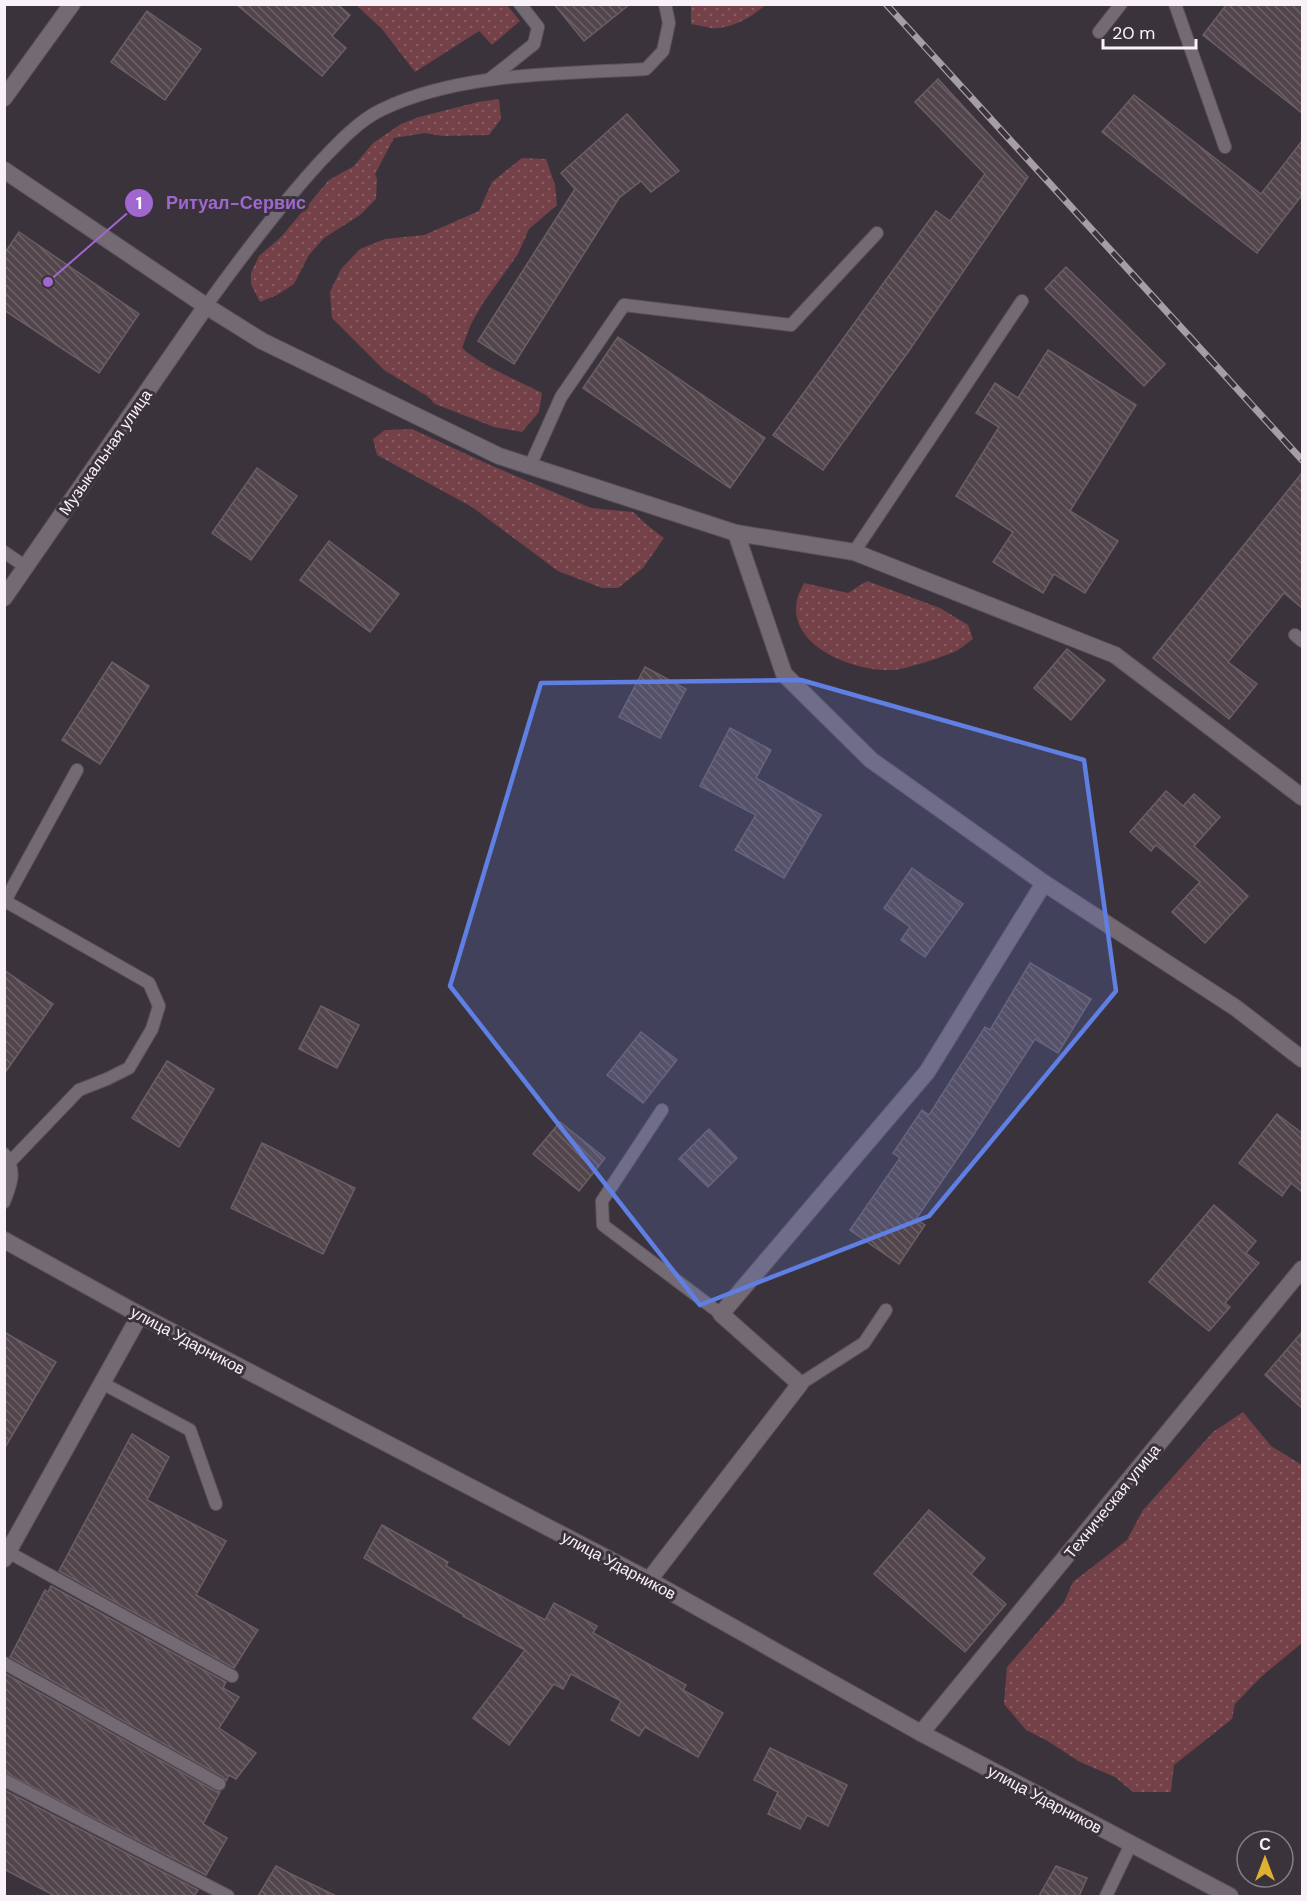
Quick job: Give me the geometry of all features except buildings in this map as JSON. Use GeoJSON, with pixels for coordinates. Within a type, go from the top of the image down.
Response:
{"type":"FeatureCollection","features":[{"type":"Feature","properties":{"kind":"street"},"geometry":{"type":"LineString","coordinates":[[4,98],[72,4]]}},
{"type":"Feature","properties":{"kind":"street"},"geometry":{"type":"LineString","coordinates":[[4,170],[262,342],[498,456],[735,533],[854,552],[1115,656],[1302,797]]}},
{"type":"Feature","properties":{"kind":"street","name":"Музыкальная улица"},"geometry":{"type":"LineString","coordinates":[[4,598],[206,306]]}},
{"type":"Feature","properties":{"kind":"street"},"geometry":{"type":"LineString","coordinates":[[735,533],[784,674],[871,760],[1044,883],[1236,1008],[1302,1059]]}},
{"type":"Feature","properties":{"kind":"street"},"geometry":{"type":"LineString","coordinates":[[649,1580],[800,1384],[722,1314],[927,1072],[1044,883]]}},
{"type":"Feature","properties":{"kind":"street","name":"улица Ударников"},"geometry":{"type":"LineString","coordinates":[[4,1240],[140,1315],[649,1580],[921,1733],[1230,1896]]}},
{"type":"Feature","properties":{"kind":"street","name":"Техническая улица"},"geometry":{"type":"LineString","coordinates":[[921,1733],[1302,1269]]}},
{"type":"Feature","properties":{"kind":"street"},"geometry":{"type":"LineString","coordinates":[[6,1556],[140,1315]]}},
{"type":"Feature","properties":{"kind":"lane"},"geometry":{"type":"LineString","coordinates":[[490,79],[534,44],[538,27],[520,4]]}},
{"type":"Feature","properties":{"kind":"lane"},"geometry":{"type":"LineString","coordinates":[[206,306],[255,238],[304,179],[343,137],[380,110],[422,93],[490,79],[646,69],[663,51],[669,23],[665,4]]}},
{"type":"Feature","properties":{"kind":"lane"},"geometry":{"type":"LineString","coordinates":[[1099,32],[1121,4]]}},
{"type":"Feature","properties":{"kind":"lane"},"geometry":{"type":"LineString","coordinates":[[1175,4],[1226,147]]}},
{"type":"Feature","properties":{"kind":"lane"},"geometry":{"type":"LineString","coordinates":[[530,466],[561,397],[624,305],[791,325],[877,233]]}},
{"type":"Feature","properties":{"kind":"lane"},"geometry":{"type":"LineString","coordinates":[[854,552],[1022,301]]}},
{"type":"Feature","properties":{"kind":"lane"},"geometry":{"type":"LineString","coordinates":[[4,552],[26,567]]}},
{"type":"Feature","properties":{"kind":"lane"},"geometry":{"type":"LineString","coordinates":[[4,1202],[12,1182],[7,1158],[79,1090],[129,1068],[152,1029],[159,1006],[149,983],[5,901],[77,770]]}},
{"type":"Feature","properties":{"kind":"lane"},"geometry":{"type":"LineString","coordinates":[[662,1110],[602,1201],[603,1225],[722,1314]]}},
{"type":"Feature","properties":{"kind":"lane"},"geometry":{"type":"LineString","coordinates":[[800,1384],[864,1343],[886,1310]]}},
{"type":"Feature","properties":{"kind":"lane"},"geometry":{"type":"LineString","coordinates":[[102,1383],[190,1430],[216,1504]]}},
{"type":"Feature","properties":{"kind":"lane"},"geometry":{"type":"LineString","coordinates":[[6,1556],[232,1676]]}},
{"type":"Feature","properties":{"kind":"lane"},"geometry":{"type":"LineString","coordinates":[[4,1663],[219,1784]]}},
{"type":"Feature","properties":{"kind":"lane"},"geometry":{"type":"LineString","coordinates":[[4,1780],[228,1896]]}},
{"type":"Feature","properties":{"kind":"lane"},"geometry":{"type":"LineString","coordinates":[[1106,1896],[1131,1844]]}},
{"type":"Feature","properties":{"kind":"highlighted area"},"geometry":{"type":"Polygon","coordinates":[[[801,680],[1084,760],[1116,991],[929,1216],[700,1305],[450,986],[541,683],[801,680]]]}},
{"type":"Feature","properties":{"kind":"shaded area"},"geometry":{"type":"Polygon","coordinates":[[[691,4],[765,5],[740,22],[725,27],[711,28],[691,24],[691,4]]]}},
{"type":"Feature","properties":{"kind":"shaded area"},"geometry":{"type":"Polygon","coordinates":[[[356,5],[507,5],[520,21],[492,45],[479,31],[415,72],[382,29],[356,5]]]}},
{"type":"Feature","properties":{"kind":"shaded area"},"geometry":{"type":"Polygon","coordinates":[[[499,99],[501,119],[489,135],[442,136],[425,133],[394,138],[375,174],[376,199],[360,215],[324,238],[309,255],[294,284],[260,302],[251,284],[251,273],[259,256],[281,237],[329,180],[354,166],[373,143],[401,124],[419,117],[499,99]]]}},
{"type":"Feature","properties":{"kind":"shaded area"},"geometry":{"type":"Polygon","coordinates":[[[522,158],[546,159],[555,185],[557,205],[529,229],[518,254],[471,324],[462,348],[490,367],[542,393],[539,412],[522,432],[494,427],[435,404],[427,396],[384,370],[332,318],[330,292],[341,269],[360,249],[385,239],[424,235],[479,211],[492,182],[522,158]]]}},
{"type":"Feature","properties":{"kind":"shaded area"},"geometry":{"type":"Polygon","coordinates":[[[412,429],[591,508],[633,512],[664,538],[643,568],[618,588],[602,588],[558,571],[472,507],[377,455],[373,439],[385,430],[412,429]]]}},
{"type":"Feature","properties":{"kind":"shaded area"},"geometry":{"type":"Polygon","coordinates":[[[867,581],[940,608],[968,625],[973,639],[948,654],[914,666],[892,670],[861,667],[827,653],[813,643],[803,631],[797,617],[797,600],[804,583],[848,593],[867,581]]]}},
{"type":"Feature","properties":{"kind":"shaded area"},"geometry":{"type":"Polygon","coordinates":[[[1243,1412],[1271,1446],[1302,1465],[1302,1643],[1262,1676],[1235,1704],[1232,1719],[1174,1765],[1171,1792],[1133,1792],[1115,1777],[1080,1762],[1026,1730],[1004,1704],[1007,1667],[1064,1602],[1073,1582],[1127,1540],[1143,1510],[1213,1432],[1243,1412]]]}},
{"type":"Feature","properties":{"kind":"railway"},"geometry":{"type":"LineString","coordinates":[[886,4],[1302,460]]}},
{"type":"Feature","properties":{"kind":"place","name":"Ритуал-Сервис"},"geometry":{"type":"Point","coordinates":[48,282]}}]}
